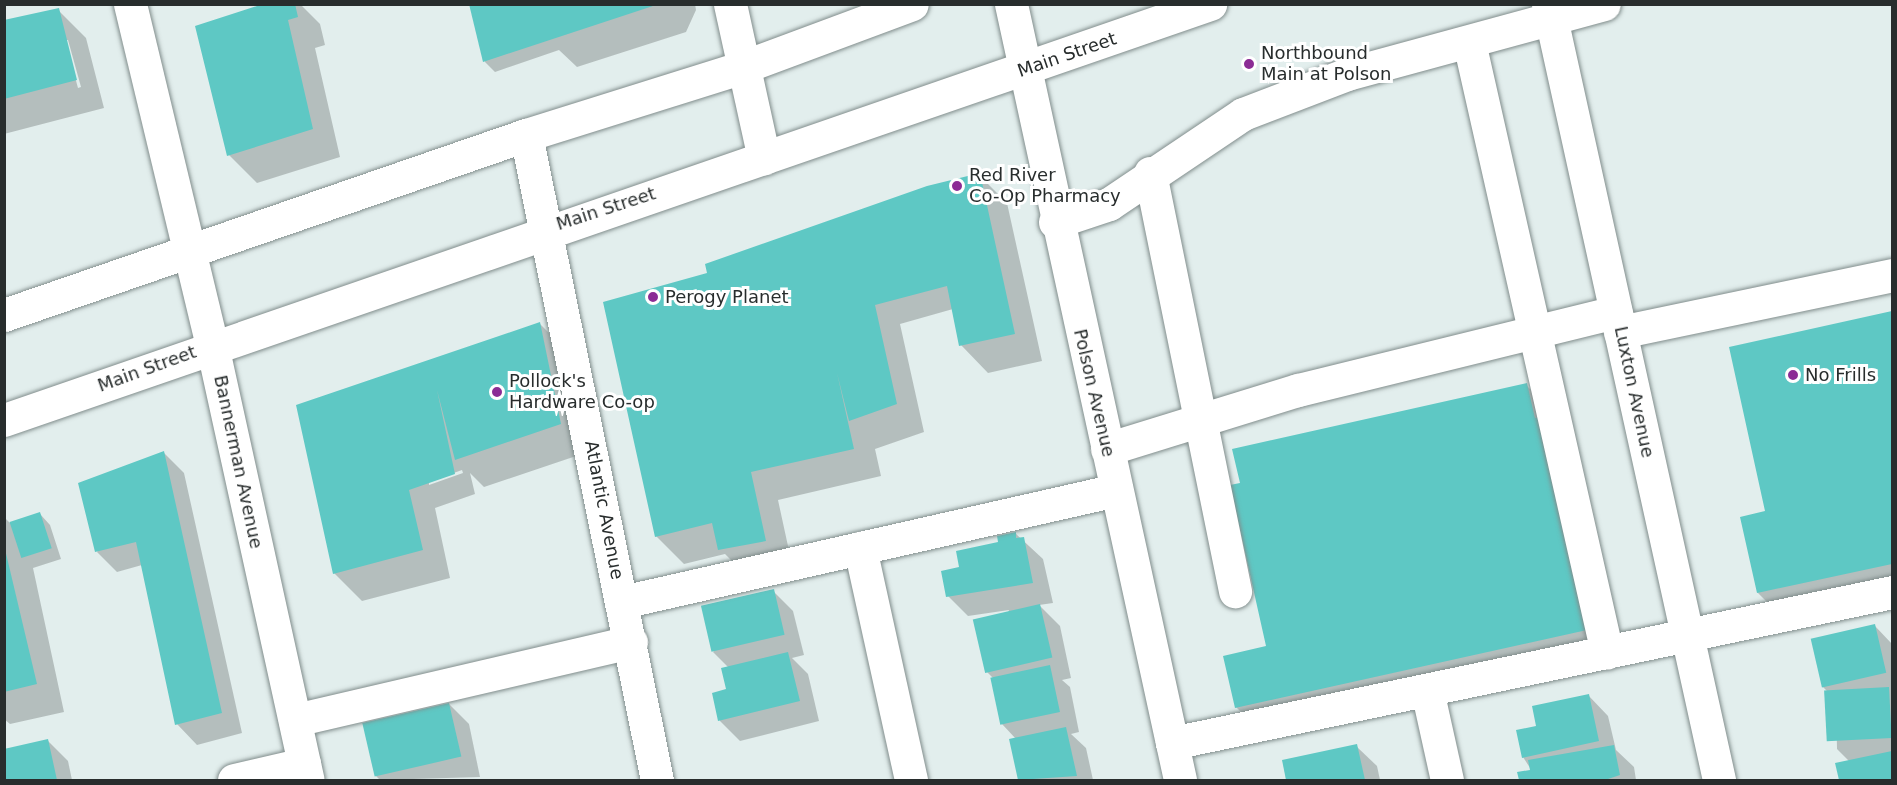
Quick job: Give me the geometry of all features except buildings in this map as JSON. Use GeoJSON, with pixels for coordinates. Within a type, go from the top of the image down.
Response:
{"type":"FeatureCollection","features":[{"type":"Feature","properties":{"kind":"street","name":"Bannerman Avenue"},"geometry":{"type":"LineString","coordinates":[[130,4],[188,254],[212,345],[306,772]]}},
{"type":"Feature","properties":{"kind":"street"},"geometry":{"type":"LineString","coordinates":[[730,4],[764,158]]}},
{"type":"Feature","properties":{"kind":"street"},"geometry":{"type":"LineString","coordinates":[[4,315],[188,254],[526,135],[743,67],[912,4]]}},
{"type":"Feature","properties":{"kind":"street","name":"Polson Avenue"},"geometry":{"type":"LineString","coordinates":[[1011,4],[1055,222],[1180,780]]}},
{"type":"Feature","properties":{"kind":"street","name":"Main Street"},"geometry":{"type":"LineString","coordinates":[[4,420],[547,229],[1024,70],[1210,4]]}},
{"type":"Feature","properties":{"kind":"street"},"geometry":{"type":"LineString","coordinates":[[1055,222],[1109,204],[1150,173],[1243,114],[1347,74],[1469,42],[1550,13],[1604,4]]}},
{"type":"Feature","properties":{"kind":"street","name":"Luxton Avenue"},"geometry":{"type":"LineString","coordinates":[[1550,13],[1719,780]]}},
{"type":"Feature","properties":{"kind":"street"},"geometry":{"type":"LineString","coordinates":[[1469,42],[1536,329],[1607,652]]}},
{"type":"Feature","properties":{"kind":"street","name":"Atlantic Avenue"},"geometry":{"type":"LineString","coordinates":[[526,135],[631,642],[657,780]]}},
{"type":"Feature","properties":{"kind":"street"},"geometry":{"type":"LineString","coordinates":[[1150,173],[1235,591]]}},
{"type":"Feature","properties":{"kind":"street"},"geometry":{"type":"LineString","coordinates":[[1107,450],[1200,419],[1536,329],[1618,322],[1893,275]]}},
{"type":"Feature","properties":{"kind":"street"},"geometry":{"type":"LineString","coordinates":[[622,602],[1116,490]]}},
{"type":"Feature","properties":{"kind":"street"},"geometry":{"type":"LineString","coordinates":[[860,548],[911,780]]}},
{"type":"Feature","properties":{"kind":"street"},"geometry":{"type":"LineString","coordinates":[[1172,743],[1893,592]]}},
{"type":"Feature","properties":{"kind":"street"},"geometry":{"type":"LineString","coordinates":[[295,720],[631,642]]}},
{"type":"Feature","properties":{"kind":"street"},"geometry":{"type":"LineString","coordinates":[[1427,690],[1447,780]]}},
{"type":"Feature","properties":{"kind":"street"},"geometry":{"type":"LineString","coordinates":[[234,780],[306,772]]}},
{"type":"Feature","properties":{"kind":"place","name":"Northbound Main at Polson"},"geometry":{"type":"Point","coordinates":[1249,64]}},
{"type":"Feature","properties":{"kind":"place","name":"Red River Co-Op Pharmacy"},"geometry":{"type":"Point","coordinates":[957,186]}},
{"type":"Feature","properties":{"kind":"place","name":"Perogy Planet"},"geometry":{"type":"Point","coordinates":[653,297]}},
{"type":"Feature","properties":{"kind":"place","name":"No Frills"},"geometry":{"type":"Point","coordinates":[1793,375]}},
{"type":"Feature","properties":{"kind":"place","name":"Pollock's Hardware Co-op"},"geometry":{"type":"Point","coordinates":[497,392]}}]}
